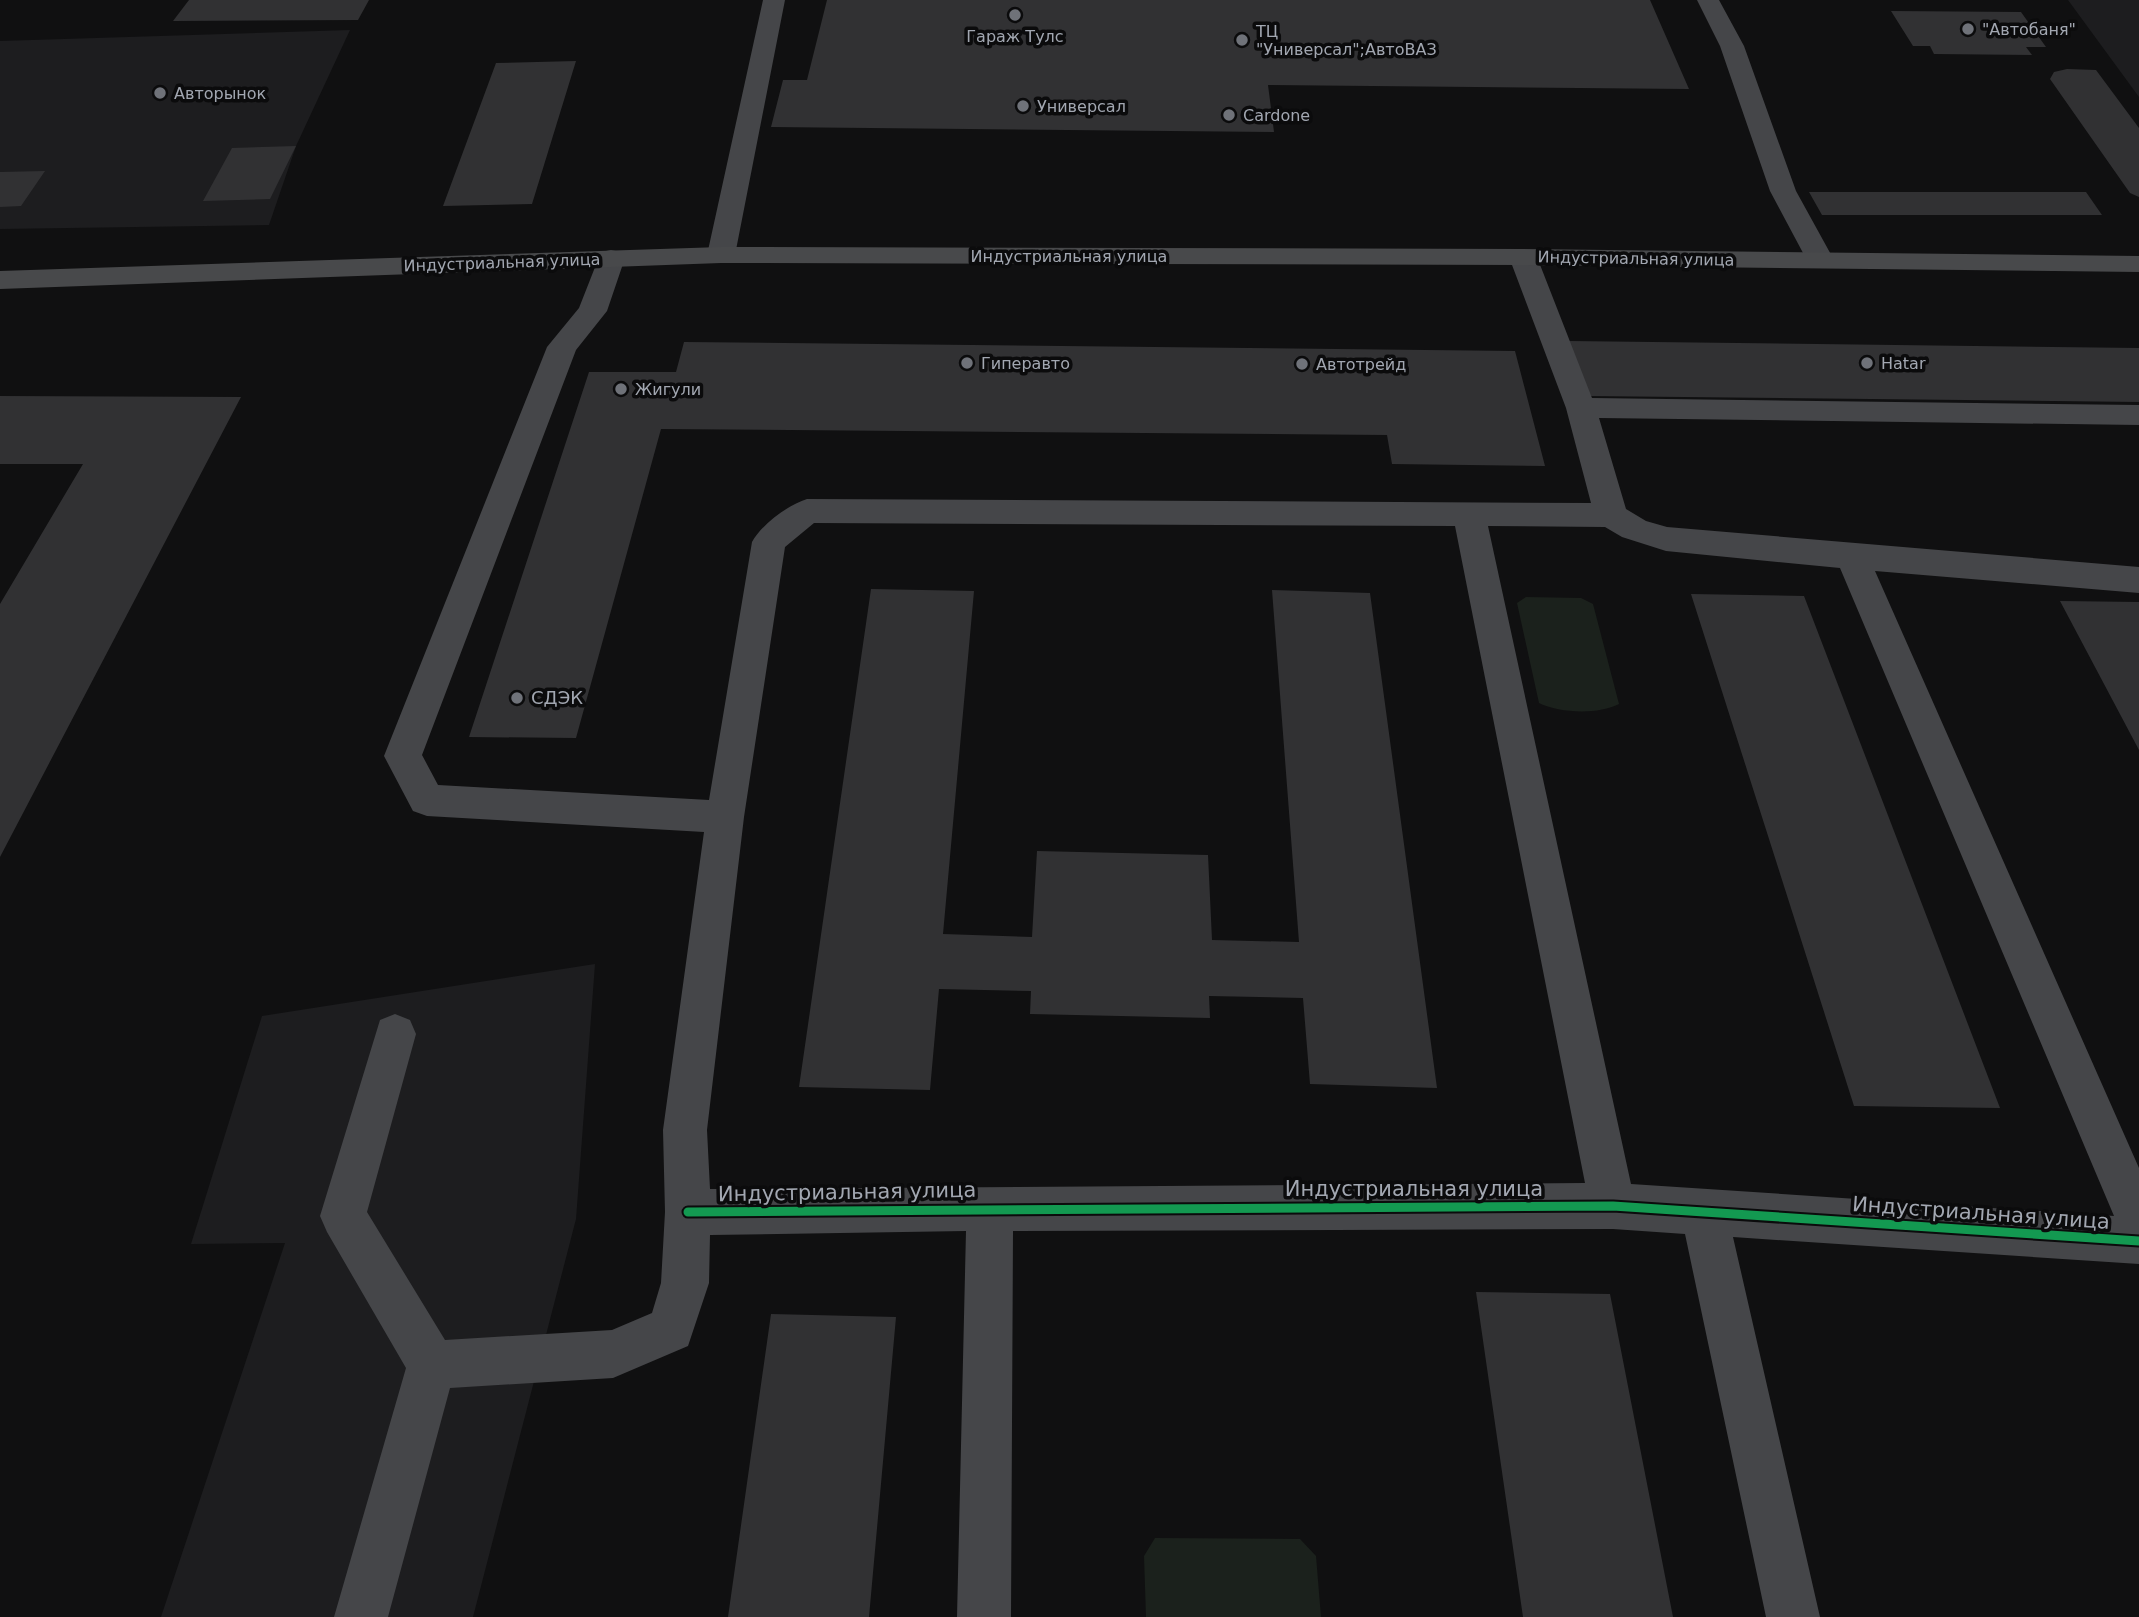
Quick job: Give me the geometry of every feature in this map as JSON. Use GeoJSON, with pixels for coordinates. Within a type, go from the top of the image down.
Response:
{"type":"FeatureCollection","features":[{"type":"Feature","properties":{"kind":"main road","name":"Индустриальная улица"},"geometry":{"type":"LineString","coordinates":[[0,279],[721,255],[1523,257],[2139,264]]}},
{"type":"Feature","properties":{"kind":"street"},"geometry":{"type":"LineString","coordinates":[[721,255],[774,0]]}},
{"type":"Feature","properties":{"kind":"street"},"geometry":{"type":"LineString","coordinates":[[1708,0],[1732,46],[1783,191],[1820,260]]}},
{"type":"Feature","properties":{"kind":"street"},"geometry":{"type":"LineString","coordinates":[[1523,257],[1581,408],[1611,515]]}},
{"type":"Feature","properties":{"kind":"street"},"geometry":{"type":"LineString","coordinates":[[611,258],[593,311],[562,346],[403,755],[427,800],[724,817]]}},
{"type":"Feature","properties":{"kind":"street"},"geometry":{"type":"LineString","coordinates":[[1581,408],[2139,415]]}},
{"type":"Feature","properties":{"kind":"street"},"geometry":{"type":"LineString","coordinates":[[432,1365],[613,1354],[671,1329],[685,1283],[688,1212],[685,1130],[724,817],[769,542],[807,511],[1611,515],[1634,529],[1666,539],[1852,558],[2139,580]]}},
{"type":"Feature","properties":{"kind":"street"},"geometry":{"type":"LineString","coordinates":[[1469,514],[1613,1206]]}},
{"type":"Feature","properties":{"kind":"street"},"geometry":{"type":"LineString","coordinates":[[1852,558],[2139,1220]]}},
{"type":"Feature","properties":{"kind":"street"},"geometry":{"type":"LineString","coordinates":[[361,1617],[432,1365],[343,1216],[395,1034]]}},
{"type":"Feature","properties":{"kind":"street","name":"Индустриальная улица"},"geometry":{"type":"LineString","coordinates":[[688,1212],[1613,1206],[2139,1241]]}},
{"type":"Feature","properties":{"kind":"street"},"geometry":{"type":"LineString","coordinates":[[984,1617],[990,1208]]}},
{"type":"Feature","properties":{"kind":"street"},"geometry":{"type":"LineString","coordinates":[[1704,1213],[1793,1617]]}},
{"type":"Feature","properties":{"kind":"shaded area"},"geometry":{"type":"Polygon","coordinates":[[[2068,0],[2139,0],[2139,97],[2068,0]]]}},
{"type":"Feature","properties":{"kind":"shaded area","name":"Авторынок"},"geometry":{"type":"Polygon","coordinates":[[[350,30],[296,146],[269,225],[0,229],[0,41],[350,30]]]}},
{"type":"Feature","properties":{"kind":"shaded area"},"geometry":{"type":"Polygon","coordinates":[[[1526,597],[1581,598],[1593,604],[1619,704],[1600,710],[1579,711],[1557,709],[1539,703],[1517,603],[1526,597]]]}},
{"type":"Feature","properties":{"kind":"shaded area"},"geometry":{"type":"Polygon","coordinates":[[[595,964],[576,1219],[473,1617],[161,1617],[285,1243],[191,1244],[262,1016],[595,964]]]}},
{"type":"Feature","properties":{"kind":"shaded area"},"geometry":{"type":"Polygon","coordinates":[[[1155,1538],[1300,1539],[1316,1556],[1321,1617],[1146,1617],[1144,1556],[1155,1538]]]}},
{"type":"Feature","properties":{"kind":"building"},"geometry":{"type":"Polygon","coordinates":[[[189,0],[369,0],[358,20],[173,21],[189,0]]]}},
{"type":"Feature","properties":{"kind":"building","name":"ТЦ \"Универсал\";АвтоВАЗ"},"geometry":{"type":"Polygon","coordinates":[[[827,0],[1650,0],[1689,89],[1268,85],[1274,132],[771,127],[783,80],[807,80],[827,0]]]}},
{"type":"Feature","properties":{"kind":"building","name":"\"Автобаня\""},"geometry":{"type":"Polygon","coordinates":[[[1891,11],[2021,12],[2046,47],[2026,47],[2032,55],[1934,54],[1930,46],[1913,46],[1891,11]]]}},
{"type":"Feature","properties":{"kind":"building"},"geometry":{"type":"Polygon","coordinates":[[[576,61],[532,204],[443,206],[496,63],[576,61]]]}},
{"type":"Feature","properties":{"kind":"building"},"geometry":{"type":"Polygon","coordinates":[[[2067,69],[2096,70],[2139,128],[2139,197],[2130,193],[2050,79],[2054,72],[2067,69]]]}},
{"type":"Feature","properties":{"kind":"building"},"geometry":{"type":"Polygon","coordinates":[[[296,146],[270,199],[203,201],[232,148],[296,146]]]}},
{"type":"Feature","properties":{"kind":"building"},"geometry":{"type":"Polygon","coordinates":[[[45,171],[21,206],[0,207],[0,172],[45,171]]]}},
{"type":"Feature","properties":{"kind":"building"},"geometry":{"type":"Polygon","coordinates":[[[1809,192],[2086,192],[2102,215],[1822,215],[1809,192]]]}},
{"type":"Feature","properties":{"kind":"building"},"geometry":{"type":"Polygon","coordinates":[[[1569,341],[2139,348],[2139,402],[1586,396],[1569,341]]]}},
{"type":"Feature","properties":{"kind":"building"},"geometry":{"type":"Polygon","coordinates":[[[684,342],[1515,351],[1545,466],[1392,464],[1387,435],[661,429],[576,738],[469,737],[589,372],[676,372],[684,342]]]}},
{"type":"Feature","properties":{"kind":"building"},"geometry":{"type":"Polygon","coordinates":[[[0,396],[241,397],[0,857],[0,604],[83,464],[0,464],[0,396]]]}},
{"type":"Feature","properties":{"kind":"building"},"geometry":{"type":"Polygon","coordinates":[[[871,589],[974,591],[943,934],[1032,937],[1037,851],[1208,855],[1212,940],[1299,942],[1272,590],[1370,593],[1437,1088],[1310,1084],[1303,998],[1209,996],[1210,1018],[1030,1014],[1031,991],[939,989],[930,1090],[799,1087],[871,589]]]}},
{"type":"Feature","properties":{"kind":"building"},"geometry":{"type":"Polygon","coordinates":[[[1691,594],[1804,596],[2000,1108],[1854,1106],[1691,594]]]}},
{"type":"Feature","properties":{"kind":"building"},"geometry":{"type":"Polygon","coordinates":[[[2060,601],[2139,602],[2139,750],[2060,601]]]}},
{"type":"Feature","properties":{"kind":"building"},"geometry":{"type":"Polygon","coordinates":[[[1476,1292],[1610,1294],[1673,1617],[1523,1617],[1476,1292]]]}},
{"type":"Feature","properties":{"kind":"building"},"geometry":{"type":"Polygon","coordinates":[[[771,1314],[896,1317],[869,1617],[728,1617],[771,1314]]]}},
{"type":"Feature","properties":{"kind":"cycle path"},"geometry":{"type":"LineString","coordinates":[[688,1212],[1613,1206],[2139,1241]]}},
{"type":"Feature","properties":{"kind":"place","name":"Гараж Тулс"},"geometry":{"type":"Point","coordinates":[1015,15]}},
{"type":"Feature","properties":{"kind":"place","name":"\"Автобаня\""},"geometry":{"type":"Point","coordinates":[1968,29]}},
{"type":"Feature","properties":{"kind":"place","name":"ТЦ \"Универсал\";АвтоВАЗ"},"geometry":{"type":"Point","coordinates":[1242,40]}},
{"type":"Feature","properties":{"kind":"place","name":"Авторынок"},"geometry":{"type":"Point","coordinates":[160,93]}},
{"type":"Feature","properties":{"kind":"place","name":"Универсал"},"geometry":{"type":"Point","coordinates":[1023,106]}},
{"type":"Feature","properties":{"kind":"place","name":"Cardone"},"geometry":{"type":"Point","coordinates":[1229,115]}},
{"type":"Feature","properties":{"kind":"place","name":"Гиперавто"},"geometry":{"type":"Point","coordinates":[967,363]}},
{"type":"Feature","properties":{"kind":"place","name":"Hatar"},"geometry":{"type":"Point","coordinates":[1867,363]}},
{"type":"Feature","properties":{"kind":"place","name":"Автотрейд"},"geometry":{"type":"Point","coordinates":[1302,364]}},
{"type":"Feature","properties":{"kind":"place","name":"Жигули"},"geometry":{"type":"Point","coordinates":[621,389]}},
{"type":"Feature","properties":{"kind":"place","name":"СДЭК"},"geometry":{"type":"Point","coordinates":[517,698]}}]}
